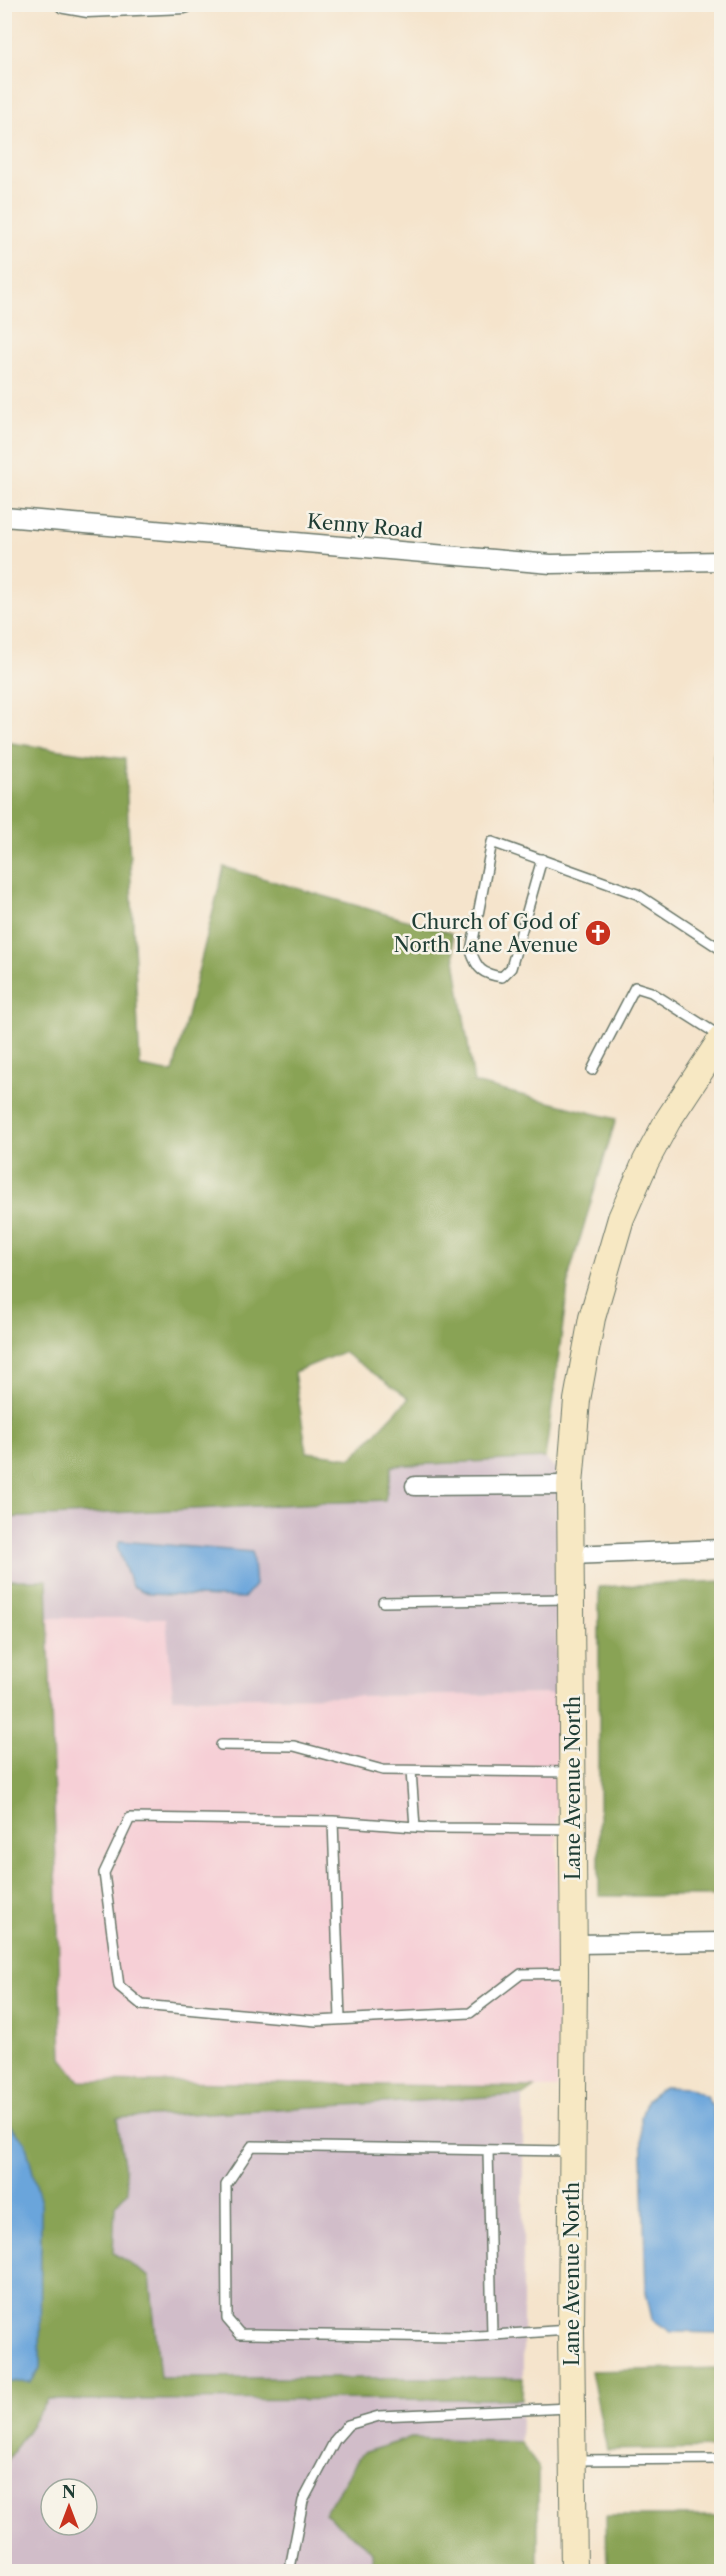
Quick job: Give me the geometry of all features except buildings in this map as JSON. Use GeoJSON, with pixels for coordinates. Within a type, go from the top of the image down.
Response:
{"type":"FeatureCollection","features":[{"type":"Feature","properties":{"kind":"main road","name":"Lane Avenue North"},"geometry":{"type":"LineString","coordinates":[[573,2571],[574,1944],[570,1485],[577,1400],[590,1329],[621,1218],[646,1161],[668,1120],[722,1038]]}},
{"type":"Feature","properties":{"kind":"street"},"geometry":{"type":"LineString","coordinates":[[64,4],[87,8],[185,4]]}},
{"type":"Feature","properties":{"kind":"street","name":"Kenny Road"},"geometry":{"type":"LineString","coordinates":[[4,517],[551,564],[722,561]]}},
{"type":"Feature","properties":{"kind":"street"},"geometry":{"type":"LineString","coordinates":[[415,1486],[570,1485]]}},
{"type":"Feature","properties":{"kind":"street"},"geometry":{"type":"LineString","coordinates":[[571,1555],[722,1549]]}},
{"type":"Feature","properties":{"kind":"street"},"geometry":{"type":"LineString","coordinates":[[574,1944],[722,1942]]}},
{"type":"Feature","properties":{"kind":"lane"},"geometry":{"type":"LineString","coordinates":[[542,859],[511,968],[502,977],[490,975],[476,966],[471,951],[492,842],[542,859],[637,894],[722,950]]}},
{"type":"Feature","properties":{"kind":"lane"},"geometry":{"type":"LineString","coordinates":[[592,1070],[635,987],[651,992],[722,1038]]}},
{"type":"Feature","properties":{"kind":"lane"},"geometry":{"type":"LineString","coordinates":[[383,1602],[571,1599]]}},
{"type":"Feature","properties":{"kind":"lane"},"geometry":{"type":"LineString","coordinates":[[221,1745],[294,1746],[383,1770],[573,1772]]}},
{"type":"Feature","properties":{"kind":"lane"},"geometry":{"type":"LineString","coordinates":[[411,1771],[415,1827]]}},
{"type":"Feature","properties":{"kind":"lane"},"geometry":{"type":"LineString","coordinates":[[573,1829],[415,1827],[333,1821],[130,1818],[104,1873],[119,1986],[142,2005],[316,2021],[470,2013],[521,1974],[574,1973]]}},
{"type":"Feature","properties":{"kind":"lane"},"geometry":{"type":"LineString","coordinates":[[333,1821],[340,2019]]}},
{"type":"Feature","properties":{"kind":"lane"},"geometry":{"type":"LineString","coordinates":[[572,2330],[463,2337],[240,2334],[227,2319],[226,2185],[252,2146],[573,2151]]}},
{"type":"Feature","properties":{"kind":"lane"},"geometry":{"type":"LineString","coordinates":[[488,2150],[492,2336]]}},
{"type":"Feature","properties":{"kind":"lane"},"geometry":{"type":"LineString","coordinates":[[291,2563],[303,2501],[335,2440],[348,2425],[379,2416],[572,2408]]}},
{"type":"Feature","properties":{"kind":"lane"},"geometry":{"type":"LineString","coordinates":[[573,2460],[722,2460]]}},
{"type":"Feature","properties":{"kind":"shaded area"},"geometry":{"type":"Polygon","coordinates":[[[545,1458],[558,1471],[557,1694],[173,1698],[166,1618],[48,1618],[46,1580],[5,1580],[4,1518],[385,1500],[392,1466],[545,1458]]]}},
{"type":"Feature","properties":{"kind":"shaded area"},"geometry":{"type":"Polygon","coordinates":[[[48,1618],[167,1618],[173,1698],[557,1694],[557,2088],[80,2081],[62,2058],[48,1618]]]}},
{"type":"Feature","properties":{"kind":"shaded area"},"geometry":{"type":"Polygon","coordinates":[[[523,2095],[523,2378],[160,2378],[150,2277],[113,2253],[115,2205],[128,2191],[116,2118],[523,2095]]]}},
{"type":"Feature","properties":{"kind":"shaded area"},"geometry":{"type":"Polygon","coordinates":[[[522,2399],[520,2442],[411,2438],[324,2514],[373,2551],[374,2571],[5,2572],[5,2464],[48,2400],[522,2399]]]}},
{"type":"Feature","properties":{"kind":"green space"},"geometry":{"type":"Polygon","coordinates":[[[4,742],[125,759],[140,1067],[173,1073],[224,867],[451,933],[474,1083],[616,1119],[570,1272],[545,1458],[392,1466],[385,1500],[5,1518],[4,742]],[[343,1352],[294,1372],[307,1452],[352,1458],[409,1398],[343,1352]]]}},
{"type":"Feature","properties":{"kind":"green space"},"geometry":{"type":"Polygon","coordinates":[[[721,742],[721,812],[718,805],[714,755],[721,742]]]}},
{"type":"Feature","properties":{"kind":"green space"},"geometry":{"type":"Polygon","coordinates":[[[4,1580],[47,1580],[62,2058],[80,2081],[534,2087],[523,2095],[117,2118],[128,2191],[115,2205],[113,2253],[150,2277],[160,2378],[523,2378],[522,2399],[48,2400],[5,2464],[5,2382],[31,2382],[40,2369],[41,2204],[25,2142],[5,2120],[4,1580]]]}},
{"type":"Feature","properties":{"kind":"green space"},"geometry":{"type":"Polygon","coordinates":[[[721,1581],[721,1896],[599,1896],[599,1587],[721,1581]]]}},
{"type":"Feature","properties":{"kind":"green space"},"geometry":{"type":"Polygon","coordinates":[[[721,2368],[721,2448],[607,2450],[591,2371],[721,2368]]]}},
{"type":"Feature","properties":{"kind":"green space"},"geometry":{"type":"Polygon","coordinates":[[[411,2438],[520,2442],[538,2467],[538,2571],[374,2571],[373,2551],[324,2514],[362,2453],[411,2438]]]}},
{"type":"Feature","properties":{"kind":"green space"},"geometry":{"type":"Polygon","coordinates":[[[606,2516],[721,2516],[721,2571],[607,2571],[606,2516]]]}},
{"type":"Feature","properties":{"kind":"water"},"geometry":{"type":"Polygon","coordinates":[[[120,1541],[252,1552],[255,1585],[244,1598],[149,1594],[132,1586],[117,1547],[120,1541]]]}},
{"type":"Feature","properties":{"kind":"water"},"geometry":{"type":"Polygon","coordinates":[[[664,2087],[689,2088],[706,2096],[713,2108],[722,2170],[721,2333],[671,2332],[652,2319],[646,2292],[641,2117],[647,2100],[664,2087]]]}},
{"type":"Feature","properties":{"kind":"water"},"geometry":{"type":"Polygon","coordinates":[[[4,2120],[25,2142],[41,2204],[40,2369],[31,2382],[5,2382],[4,2120]]]}},
{"type":"Feature","properties":{"kind":"place","name":"Church of God of North Lane Avenue"},"geometry":{"type":"Point","coordinates":[598,933]}}]}
